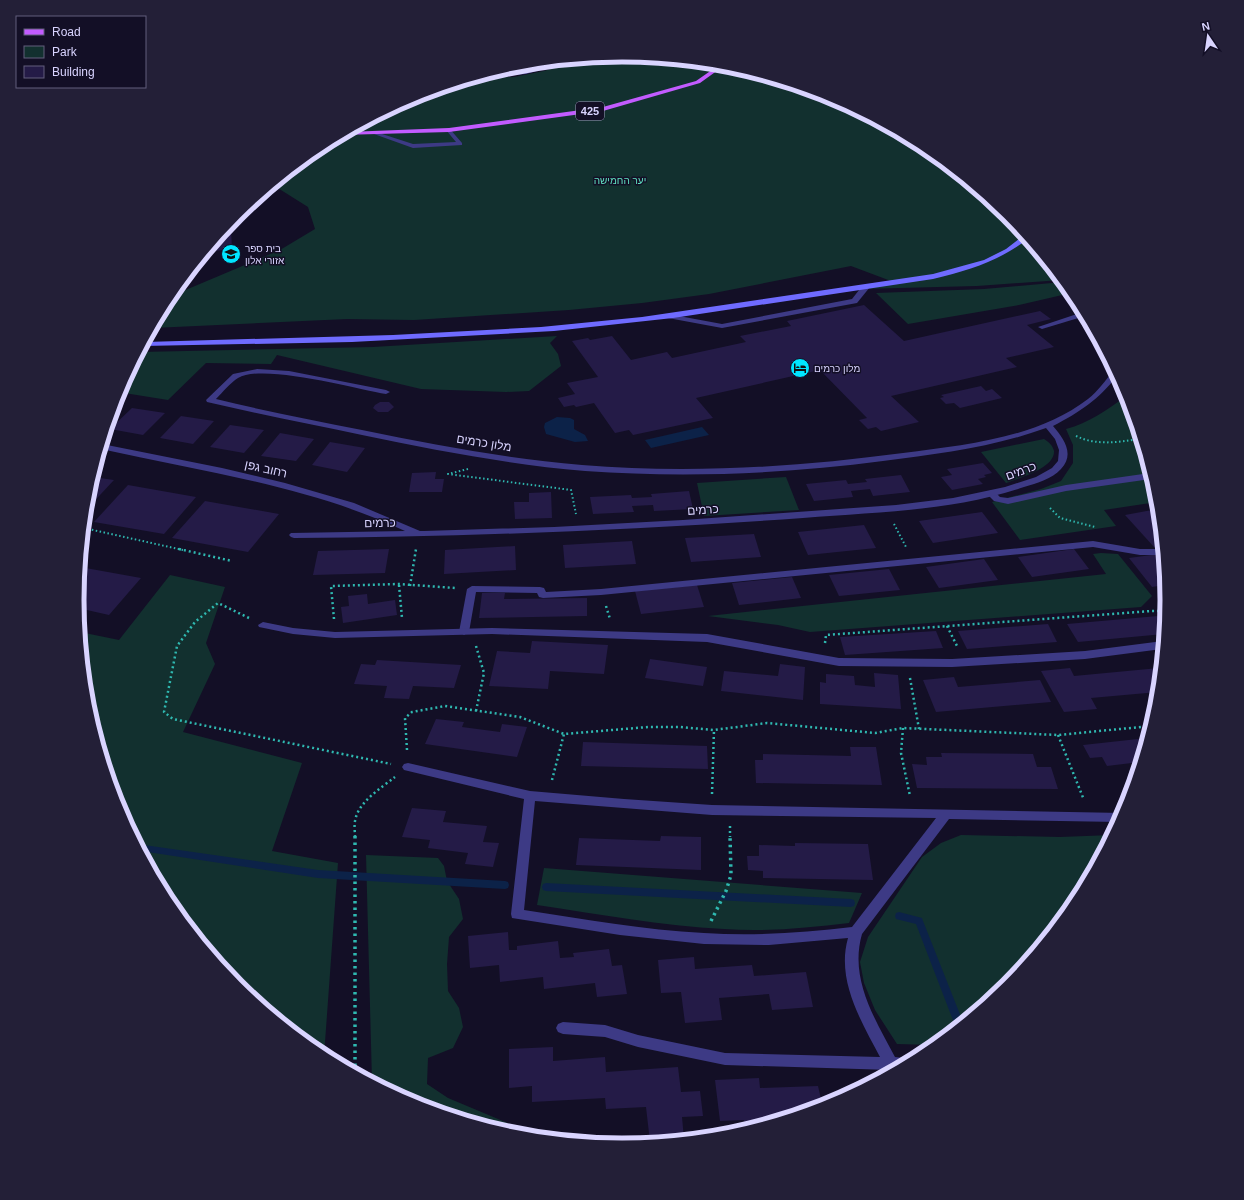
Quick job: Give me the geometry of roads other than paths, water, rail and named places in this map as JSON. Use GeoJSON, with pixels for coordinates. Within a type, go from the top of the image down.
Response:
{"type":"FeatureCollection","features":[{"type":"Feature","properties":{"kind":"main road","name":"425"},"geometry":{"type":"LineString","coordinates":[[353,134],[450,130],[603,109],[698,82],[715,70]]}},
{"type":"Feature","properties":{"kind":"main road"},"geometry":{"type":"LineString","coordinates":[[149,344],[240,343],[404,337],[579,326],[668,316],[866,287],[959,270],[994,258],[1022,241]]}},
{"type":"Feature","properties":{"kind":"street"},"geometry":{"type":"LineString","coordinates":[[510,74],[538,69]]}},
{"type":"Feature","properties":{"kind":"street"},"geometry":{"type":"LineString","coordinates":[[376,134],[413,146],[460,144],[450,130]]}},
{"type":"Feature","properties":{"kind":"street"},"geometry":{"type":"LineString","coordinates":[[668,316],[722,326],[854,301],[866,287]]}},
{"type":"Feature","properties":{"kind":"street"},"geometry":{"type":"LineString","coordinates":[[1042,327],[1078,316]]}},
{"type":"Feature","properties":{"kind":"street","name":"מלון כרמים"},"geometry":{"type":"LineString","coordinates":[[386,392],[289,373],[256,371],[236,376],[210,400],[290,418],[489,457],[555,466],[627,471],[785,469],[861,462],[934,452],[1001,439],[1050,424],[1090,402],[1112,378]]}},
{"type":"Feature","properties":{"kind":"street","name":"כרמים"},"geometry":{"type":"LineString","coordinates":[[294,535],[419,534],[579,529],[730,520],[886,508],[948,501],[991,493],[1026,483],[1041,478],[1058,467],[1063,458],[1064,448],[1050,424]]}},
{"type":"Feature","properties":{"kind":"street","name":"רחוב גפן"},"geometry":{"type":"LineString","coordinates":[[106,448],[235,474],[302,490],[381,516],[419,534]]}},
{"type":"Feature","properties":{"kind":"street"},"geometry":{"type":"LineString","coordinates":[[991,493],[997,499],[1002,501],[1066,488],[1146,477]]}},
{"type":"Feature","properties":{"kind":"street"},"geometry":{"type":"LineString","coordinates":[[464,632],[472,589],[540,590],[543,595],[601,592],[884,566],[1093,544],[1140,552],[1158,552]]}},
{"type":"Feature","properties":{"kind":"street"},"geometry":{"type":"LineString","coordinates":[[263,625],[293,631],[335,634],[476,632],[616,634],[707,638],[839,662],[965,663],[1085,655],[1158,646]]}},
{"type":"Feature","properties":{"kind":"street"},"geometry":{"type":"LineString","coordinates":[[408,767],[530,796],[712,810],[1114,817]]}},
{"type":"Feature","properties":{"kind":"street"},"geometry":{"type":"LineString","coordinates":[[530,796],[517,914],[676,936],[702,938],[808,938],[856,932]]}},
{"type":"Feature","properties":{"kind":"street"},"geometry":{"type":"LineString","coordinates":[[897,1062],[865,1015],[855,988],[851,955],[856,932],[945,815]]}},
{"type":"Feature","properties":{"kind":"street"},"geometry":{"type":"LineString","coordinates":[[563,1028],[605,1031],[638,1041],[725,1059],[894,1064]]}},
{"type":"Feature","properties":{"kind":"water"},"geometry":{"type":"Polygon","coordinates":[[[557,417],[570,418],[574,420],[574,429],[585,435],[588,441],[575,442],[546,434],[544,427],[545,423],[557,417]]]}},
{"type":"Feature","properties":{"kind":"water"},"geometry":{"type":"Polygon","coordinates":[[[702,427],[709,435],[651,448],[645,440],[702,427]]]}},
{"type":"Feature","properties":{"kind":"waterway"},"geometry":{"type":"LineString","coordinates":[[144,848],[318,874],[505,885]]}},
{"type":"Feature","properties":{"kind":"waterway"},"geometry":{"type":"LineString","coordinates":[[546,887],[851,903]]}},
{"type":"Feature","properties":{"kind":"waterway"},"geometry":{"type":"LineString","coordinates":[[899,916],[919,921],[957,1021]]}},
{"type":"Feature","properties":{"kind":"place","name":"בית ספר אזורי אלון"},"geometry":{"type":"Point","coordinates":[231,254]}},
{"type":"Feature","properties":{"kind":"place","name":"מלון כרמים"},"geometry":{"type":"Point","coordinates":[800,368]}},
{"type":"Feature","properties":{"kind":"park label","name":"יער החמישה"},"geometry":{"type":"Point","coordinates":[620,180]}}]}
